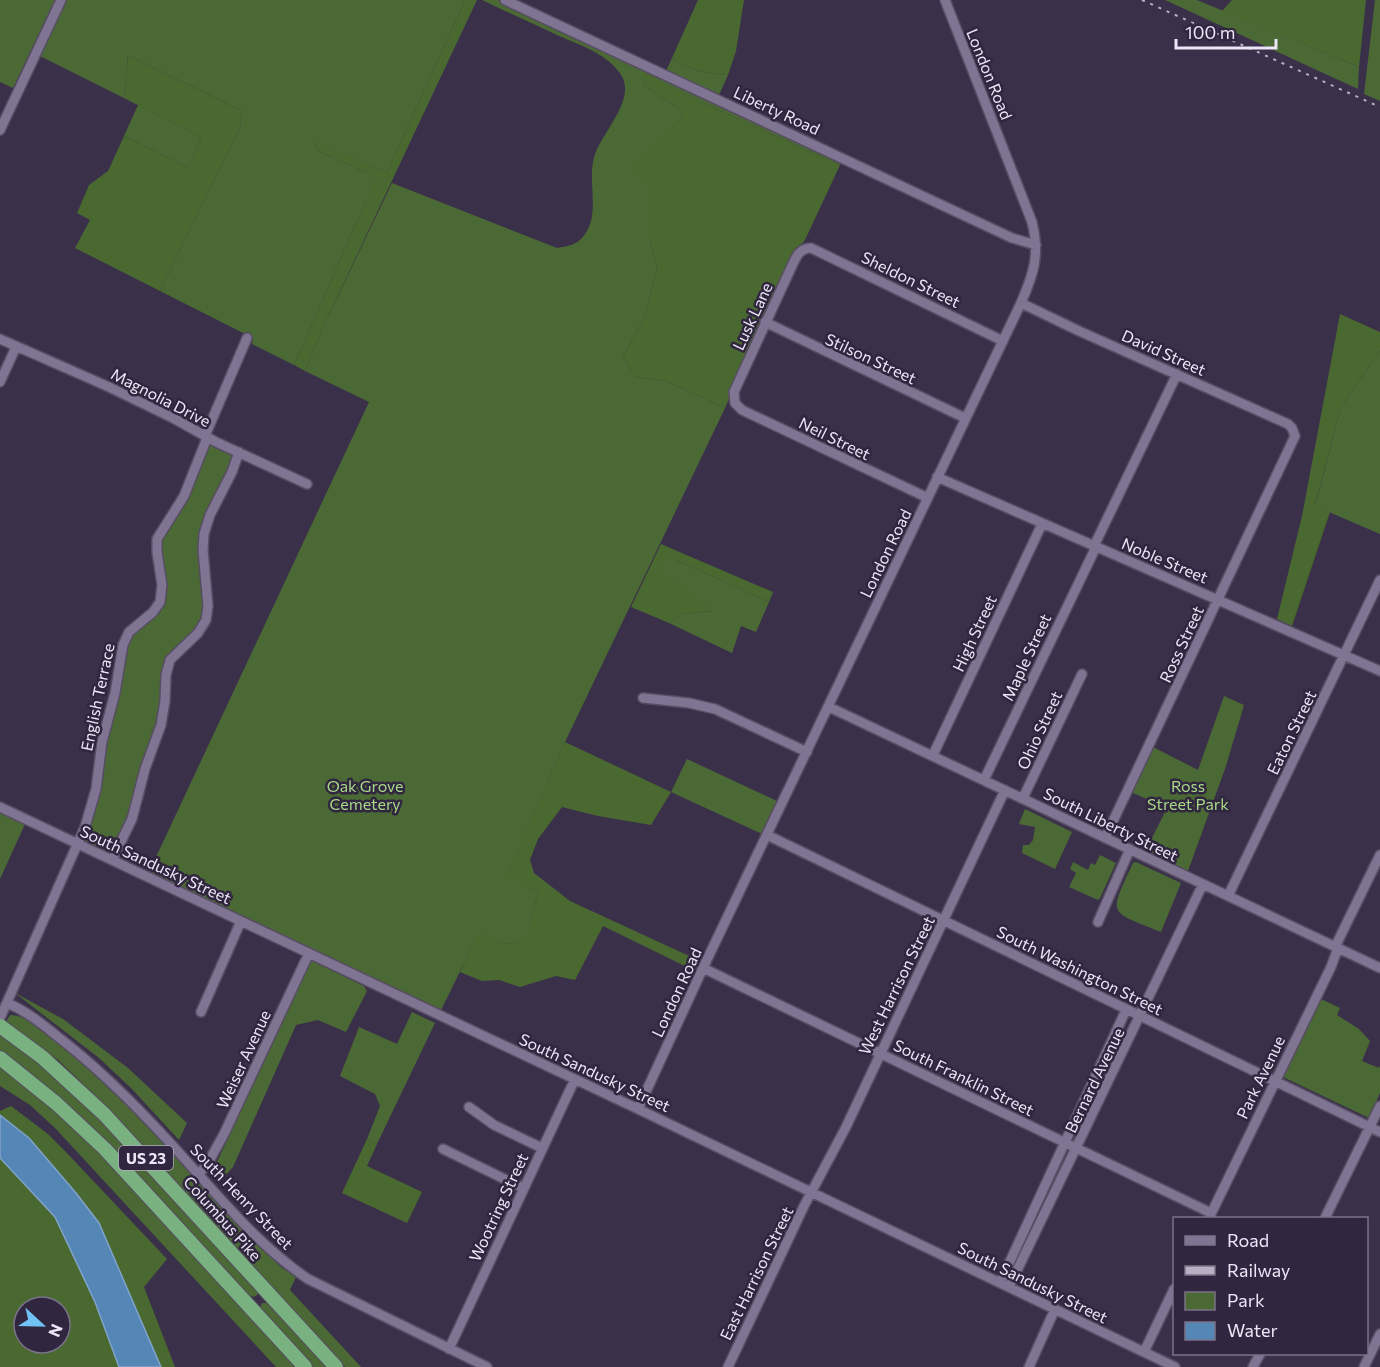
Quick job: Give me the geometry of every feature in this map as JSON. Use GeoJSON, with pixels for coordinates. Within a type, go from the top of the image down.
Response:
{"type":"FeatureCollection","features":[{"type":"Feature","properties":{"kind":"highway","name":"Columbus Pike"},"geometry":{"type":"LineString","coordinates":[[0,1026],[63,1076],[112,1122],[336,1367]]}},
{"type":"Feature","properties":{"kind":"highway","name":"US 23"},"geometry":{"type":"LineString","coordinates":[[0,1058],[57,1104],[105,1149],[305,1367]]}},
{"type":"Feature","properties":{"kind":"street"},"geometry":{"type":"LineString","coordinates":[[0,130],[61,0]]}},
{"type":"Feature","properties":{"kind":"street","name":"Liberty Road"},"geometry":{"type":"LineString","coordinates":[[505,0],[1012,238],[1036,245]]}},
{"type":"Feature","properties":{"kind":"street","name":"London Road"},"geometry":{"type":"LineString","coordinates":[[638,1109],[1021,303],[1035,267],[1036,245],[1026,206],[945,0]]}},
{"type":"Feature","properties":{"kind":"street","name":"Lusk Lane"},"geometry":{"type":"LineString","coordinates":[[733,400],[734,392],[765,322],[799,252],[805,248]]}},
{"type":"Feature","properties":{"kind":"street","name":"Sheldon Street"},"geometry":{"type":"LineString","coordinates":[[805,248],[814,249],[1003,341]]}},
{"type":"Feature","properties":{"kind":"street","name":"David Street"},"geometry":{"type":"LineString","coordinates":[[1021,303],[1288,424],[1293,430]]}},
{"type":"Feature","properties":{"kind":"street","name":"Stilson Street"},"geometry":{"type":"LineString","coordinates":[[765,322],[965,418]]}},
{"type":"Feature","properties":{"kind":"street","name":"Magnolia Drive"},"geometry":{"type":"LineString","coordinates":[[0,339],[147,405],[206,437],[307,484]]}},
{"type":"Feature","properties":{"kind":"street","name":"English Terrace"},"geometry":{"type":"LineString","coordinates":[[0,1018],[78,844],[94,798],[102,742],[115,693],[123,645],[129,632],[153,612],[160,602],[162,585],[156,547],[157,539],[184,496],[247,339]]}},
{"type":"Feature","properties":{"kind":"street"},"geometry":{"type":"LineString","coordinates":[[0,382],[16,347]]}},
{"type":"Feature","properties":{"kind":"street","name":"Maple Street"},"geometry":{"type":"LineString","coordinates":[[984,780],[1177,374]]}},
{"type":"Feature","properties":{"kind":"street","name":"Neil Street"},"geometry":{"type":"LineString","coordinates":[[733,400],[742,410],[928,498]]}},
{"type":"Feature","properties":{"kind":"street","name":"Ross Street"},"geometry":{"type":"LineString","coordinates":[[1105,837],[1293,444],[1295,436],[1293,430]]}},
{"type":"Feature","properties":{"kind":"street"},"geometry":{"type":"LineString","coordinates":[[112,860],[132,819],[145,769],[161,725],[165,708],[166,675],[170,660],[198,633],[206,620],[208,606],[203,550],[204,534],[210,515],[232,472],[239,452]]}},
{"type":"Feature","properties":{"kind":"street","name":"Noble Street"},"geometry":{"type":"LineString","coordinates":[[937,477],[1380,671]]}},
{"type":"Feature","properties":{"kind":"street","name":"High Street"},"geometry":{"type":"LineString","coordinates":[[933,755],[1042,524]]}},
{"type":"Feature","properties":{"kind":"street","name":"Eaton Street"},"geometry":{"type":"LineString","coordinates":[[1228,896],[1380,580]]}},
{"type":"Feature","properties":{"kind":"street","name":"Ohio Street"},"geometry":{"type":"LineString","coordinates":[[1023,798],[1082,674]]}},
{"type":"Feature","properties":{"kind":"street"},"geometry":{"type":"LineString","coordinates":[[643,698],[689,703],[715,709],[807,752]]}},
{"type":"Feature","properties":{"kind":"street","name":"South Liberty Street"},"geometry":{"type":"LineString","coordinates":[[829,707],[1380,968]]}},
{"type":"Feature","properties":{"kind":"street","name":"West Harrison Street"},"geometry":{"type":"LineString","coordinates":[[812,1192],[944,922],[1005,790]]}},
{"type":"Feature","properties":{"kind":"street","name":"South Sandusky Street"},"geometry":{"type":"LineString","coordinates":[[0,807],[638,1109],[1175,1367]]}},
{"type":"Feature","properties":{"kind":"street","name":"South Washington Street"},"geometry":{"type":"LineString","coordinates":[[767,835],[1380,1132]]}},
{"type":"Feature","properties":{"kind":"street"},"geometry":{"type":"LineString","coordinates":[[1098,921],[1130,849]]}},
{"type":"Feature","properties":{"kind":"street","name":"Park Avenue"},"geometry":{"type":"LineString","coordinates":[[1210,1216],[1331,967],[1337,947],[1380,855]]}},
{"type":"Feature","properties":{"kind":"street","name":"Bernard Avenue"},"geometry":{"type":"LineString","coordinates":[[1010,1287],[1203,884]]}},
{"type":"Feature","properties":{"kind":"street"},"geometry":{"type":"LineString","coordinates":[[201,1012],[241,921]]}},
{"type":"Feature","properties":{"kind":"street","name":"Weiser Avenue"},"geometry":{"type":"LineString","coordinates":[[199,1174],[208,1163],[224,1134],[309,953]]}},
{"type":"Feature","properties":{"kind":"street","name":"South Franklin Street"},"geometry":{"type":"LineString","coordinates":[[704,968],[1064,1142],[1210,1216]]}},
{"type":"Feature","properties":{"kind":"street","name":"South Henry Street"},"geometry":{"type":"LineString","coordinates":[[7,1003],[28,1014],[99,1070],[141,1110],[256,1237],[297,1272],[358,1305],[487,1367]]}},
{"type":"Feature","properties":{"kind":"street","name":"Bernard Avenue"},"geometry":{"type":"LineString","coordinates":[[1000,1282],[1126,1010]]}},
{"type":"Feature","properties":{"kind":"street","name":"Wootring Street"},"geometry":{"type":"LineString","coordinates":[[449,1348],[575,1079]]}},
{"type":"Feature","properties":{"kind":"street"},"geometry":{"type":"LineString","coordinates":[[1325,1217],[1380,1106]]}},
{"type":"Feature","properties":{"kind":"street"},"geometry":{"type":"LineString","coordinates":[[469,1107],[495,1125],[542,1148]]}},
{"type":"Feature","properties":{"kind":"street"},"geometry":{"type":"LineString","coordinates":[[443,1149],[523,1188]]}},
{"type":"Feature","properties":{"kind":"street","name":"East Harrison Street"},"geometry":{"type":"LineString","coordinates":[[728,1367],[812,1192]]}},
{"type":"Feature","properties":{"kind":"street"},"geometry":{"type":"LineString","coordinates":[[1144,1352],[1173,1291]]}},
{"type":"Feature","properties":{"kind":"street"},"geometry":{"type":"LineString","coordinates":[[1029,1367],[1055,1309]]}},
{"type":"Feature","properties":{"kind":"street"},"geometry":{"type":"LineString","coordinates":[[1364,1367],[1380,1334]]}},
{"type":"Feature","properties":{"kind":"green space"},"geometry":{"type":"Polygon","coordinates":[[[0,0],[55,0],[13,88],[0,82],[0,0]]]}},
{"type":"Feature","properties":{"kind":"green space"},"geometry":{"type":"Polygon","coordinates":[[[66,0],[465,0],[387,172],[315,143],[318,151],[370,174],[376,182],[294,365],[252,344],[253,338],[160,291],[240,128],[242,111],[128,55],[124,98],[40,56],[66,0]]]}},
{"type":"Feature","properties":{"kind":"green space"},"geometry":{"type":"Polygon","coordinates":[[[465,0],[477,0],[325,323],[305,371],[294,365],[375,182],[370,174],[318,151],[315,142],[387,172],[465,0]]]}},
{"type":"Feature","properties":{"kind":"green space","name":"Oak Grove Cemetery"},"geometry":{"type":"Polygon","coordinates":[[[482,0],[498,0],[841,161],[840,165],[643,73],[645,87],[681,110],[682,117],[636,162],[633,170],[650,187],[650,241],[657,268],[644,318],[623,357],[635,377],[666,381],[725,408],[565,742],[507,875],[538,892],[527,938],[508,944],[479,933],[441,1010],[149,872],[369,402],[305,371],[325,323],[392,183],[557,248],[579,241],[590,225],[595,154],[623,102],[624,81],[613,65],[599,54],[482,0]]]}},
{"type":"Feature","properties":{"kind":"green space"},"geometry":{"type":"Polygon","coordinates":[[[698,0],[744,0],[736,51],[728,75],[692,69],[672,58],[698,0]]]}},
{"type":"Feature","properties":{"kind":"green space"},"geometry":{"type":"Polygon","coordinates":[[[1165,0],[1197,0],[1359,67],[1358,89],[1165,0]]]}},
{"type":"Feature","properties":{"kind":"green space"},"geometry":{"type":"Polygon","coordinates":[[[1232,0],[1366,0],[1359,67],[1222,11],[1232,0]]]}},
{"type":"Feature","properties":{"kind":"green space"},"geometry":{"type":"Polygon","coordinates":[[[1375,0],[1380,0],[1380,101],[1364,94],[1375,0]]]}},
{"type":"Feature","properties":{"kind":"green space"},"geometry":{"type":"Polygon","coordinates":[[[128,55],[242,111],[240,128],[160,291],[75,248],[90,220],[77,213],[89,185],[108,171],[124,136],[188,167],[201,138],[124,98],[128,55]]]}},
{"type":"Feature","properties":{"kind":"green space"},"geometry":{"type":"Polygon","coordinates":[[[672,58],[692,69],[728,75],[719,95],[666,71],[672,58]]]}},
{"type":"Feature","properties":{"kind":"green space"},"geometry":{"type":"Polygon","coordinates":[[[642,72],[714,108],[840,165],[805,240],[795,252],[725,408],[666,381],[635,377],[623,357],[644,318],[657,268],[650,241],[650,187],[632,170],[635,162],[682,117],[681,110],[645,87],[642,72]]]}},
{"type":"Feature","properties":{"kind":"green space"},"geometry":{"type":"Polygon","coordinates":[[[138,105],[201,138],[188,167],[124,136],[138,105]]]}},
{"type":"Feature","properties":{"kind":"green space"},"geometry":{"type":"Polygon","coordinates":[[[1340,314],[1380,332],[1380,351],[1341,407],[1315,505],[1330,512],[1292,626],[1277,619],[1302,516],[1340,314]]]}},
{"type":"Feature","properties":{"kind":"green space"},"geometry":{"type":"Polygon","coordinates":[[[1380,351],[1380,534],[1315,506],[1341,407],[1380,351]]]}},
{"type":"Feature","properties":{"kind":"green space"},"geometry":{"type":"Polygon","coordinates":[[[212,443],[224,448],[232,456],[230,470],[209,513],[205,618],[196,631],[172,650],[166,661],[163,708],[134,807],[113,854],[82,840],[101,769],[123,655],[135,631],[159,610],[160,541],[205,451],[212,443]]]}},
{"type":"Feature","properties":{"kind":"green space"},"geometry":{"type":"Polygon","coordinates":[[[661,544],[773,592],[769,602],[676,560],[663,560],[657,569],[715,611],[682,614],[669,623],[631,607],[661,544]]]}},
{"type":"Feature","properties":{"kind":"green space"},"geometry":{"type":"Polygon","coordinates":[[[662,560],[676,560],[769,602],[756,632],[741,626],[732,653],[669,623],[682,614],[714,611],[656,569],[662,560]]]}},
{"type":"Feature","properties":{"kind":"green space","name":"Ross Street Park"},"geometry":{"type":"Polygon","coordinates":[[[1224,696],[1244,705],[1226,766],[1188,871],[1146,850],[1167,808],[1131,792],[1153,747],[1198,770],[1224,696]]]}},
{"type":"Feature","properties":{"kind":"green space"},"geometry":{"type":"Polygon","coordinates":[[[565,742],[671,792],[651,825],[562,807],[538,839],[530,860],[534,873],[570,901],[700,961],[695,971],[603,926],[575,980],[556,976],[520,987],[499,980],[482,981],[460,972],[479,932],[508,944],[527,937],[538,892],[506,876],[565,742]]]}},
{"type":"Feature","properties":{"kind":"green space"},"geometry":{"type":"Polygon","coordinates":[[[687,759],[777,801],[762,834],[671,792],[687,759]]]}},
{"type":"Feature","properties":{"kind":"green space"},"geometry":{"type":"Polygon","coordinates":[[[1025,809],[1072,832],[1055,869],[1022,853],[1023,845],[1029,845],[1033,840],[1035,827],[1019,824],[1025,809]]]}},
{"type":"Feature","properties":{"kind":"green space"},"geometry":{"type":"Polygon","coordinates":[[[0,812],[25,824],[0,879],[0,812]]]}},
{"type":"Feature","properties":{"kind":"green space"},"geometry":{"type":"Polygon","coordinates":[[[1100,855],[1116,863],[1098,900],[1069,887],[1076,873],[1070,869],[1073,862],[1088,870],[1091,863],[1095,865],[1100,855]]]}},
{"type":"Feature","properties":{"kind":"green space"},"geometry":{"type":"Polygon","coordinates":[[[1136,862],[1181,883],[1161,932],[1131,920],[1118,910],[1119,893],[1133,863],[1136,862]]]}},
{"type":"Feature","properties":{"kind":"green space"},"geometry":{"type":"Polygon","coordinates":[[[310,960],[364,986],[367,991],[346,1032],[318,1020],[296,1025],[233,1167],[218,1183],[211,1175],[310,960]]]}},
{"type":"Feature","properties":{"kind":"green space"},"geometry":{"type":"Polygon","coordinates":[[[15,993],[63,1019],[128,1068],[187,1123],[179,1140],[131,1088],[99,1058],[15,993]]]}},
{"type":"Feature","properties":{"kind":"green space"},"geometry":{"type":"Polygon","coordinates":[[[1321,999],[1340,1008],[1337,1015],[1359,1029],[1370,1041],[1362,1061],[1379,1068],[1380,1066],[1380,1093],[1369,1118],[1283,1077],[1321,999]]]}},
{"type":"Feature","properties":{"kind":"green space"},"geometry":{"type":"Polygon","coordinates":[[[412,1012],[435,1023],[377,1144],[367,1139],[380,1106],[375,1094],[340,1076],[359,1027],[397,1044],[412,1012]]]}},
{"type":"Feature","properties":{"kind":"green space"},"geometry":{"type":"Polygon","coordinates":[[[10,1015],[23,1018],[41,1028],[85,1064],[138,1115],[262,1248],[281,1267],[296,1277],[290,1290],[361,1367],[345,1367],[107,1107],[57,1059],[6,1022],[10,1015]]]}},
{"type":"Feature","properties":{"kind":"green space"},"geometry":{"type":"Polygon","coordinates":[[[0,1034],[91,1107],[258,1288],[258,1294],[254,1297],[245,1294],[98,1136],[34,1077],[0,1050],[0,1034]]]}},
{"type":"Feature","properties":{"kind":"green space"},"geometry":{"type":"Polygon","coordinates":[[[0,1067],[48,1103],[86,1139],[295,1367],[276,1367],[55,1128],[30,1105],[0,1086],[0,1067]]]}},
{"type":"Feature","properties":{"kind":"green space"},"geometry":{"type":"Polygon","coordinates":[[[11,1106],[48,1134],[167,1259],[144,1287],[175,1367],[161,1367],[99,1223],[29,1138],[0,1115],[0,1111],[11,1106]]]}},
{"type":"Feature","properties":{"kind":"green space"},"geometry":{"type":"Polygon","coordinates":[[[367,1139],[377,1144],[367,1166],[422,1192],[407,1223],[342,1193],[367,1139]]]}},
{"type":"Feature","properties":{"kind":"green space"},"geometry":{"type":"Polygon","coordinates":[[[0,1158],[55,1217],[95,1302],[119,1367],[0,1367],[0,1158]]]}},
{"type":"Feature","properties":{"kind":"green space"},"geometry":{"type":"Polygon","coordinates":[[[262,1303],[275,1307],[329,1367],[312,1367],[262,1311],[260,1307],[262,1303]]]}},
{"type":"Feature","properties":{"kind":"water"},"geometry":{"type":"Polygon","coordinates":[[[0,1115],[29,1138],[99,1223],[161,1367],[119,1367],[95,1302],[55,1217],[0,1158],[0,1115]]]}},
{"type":"Feature","properties":{"kind":"railway"},"geometry":{"type":"LineString","coordinates":[[1142,0],[1380,107]]}}]}
